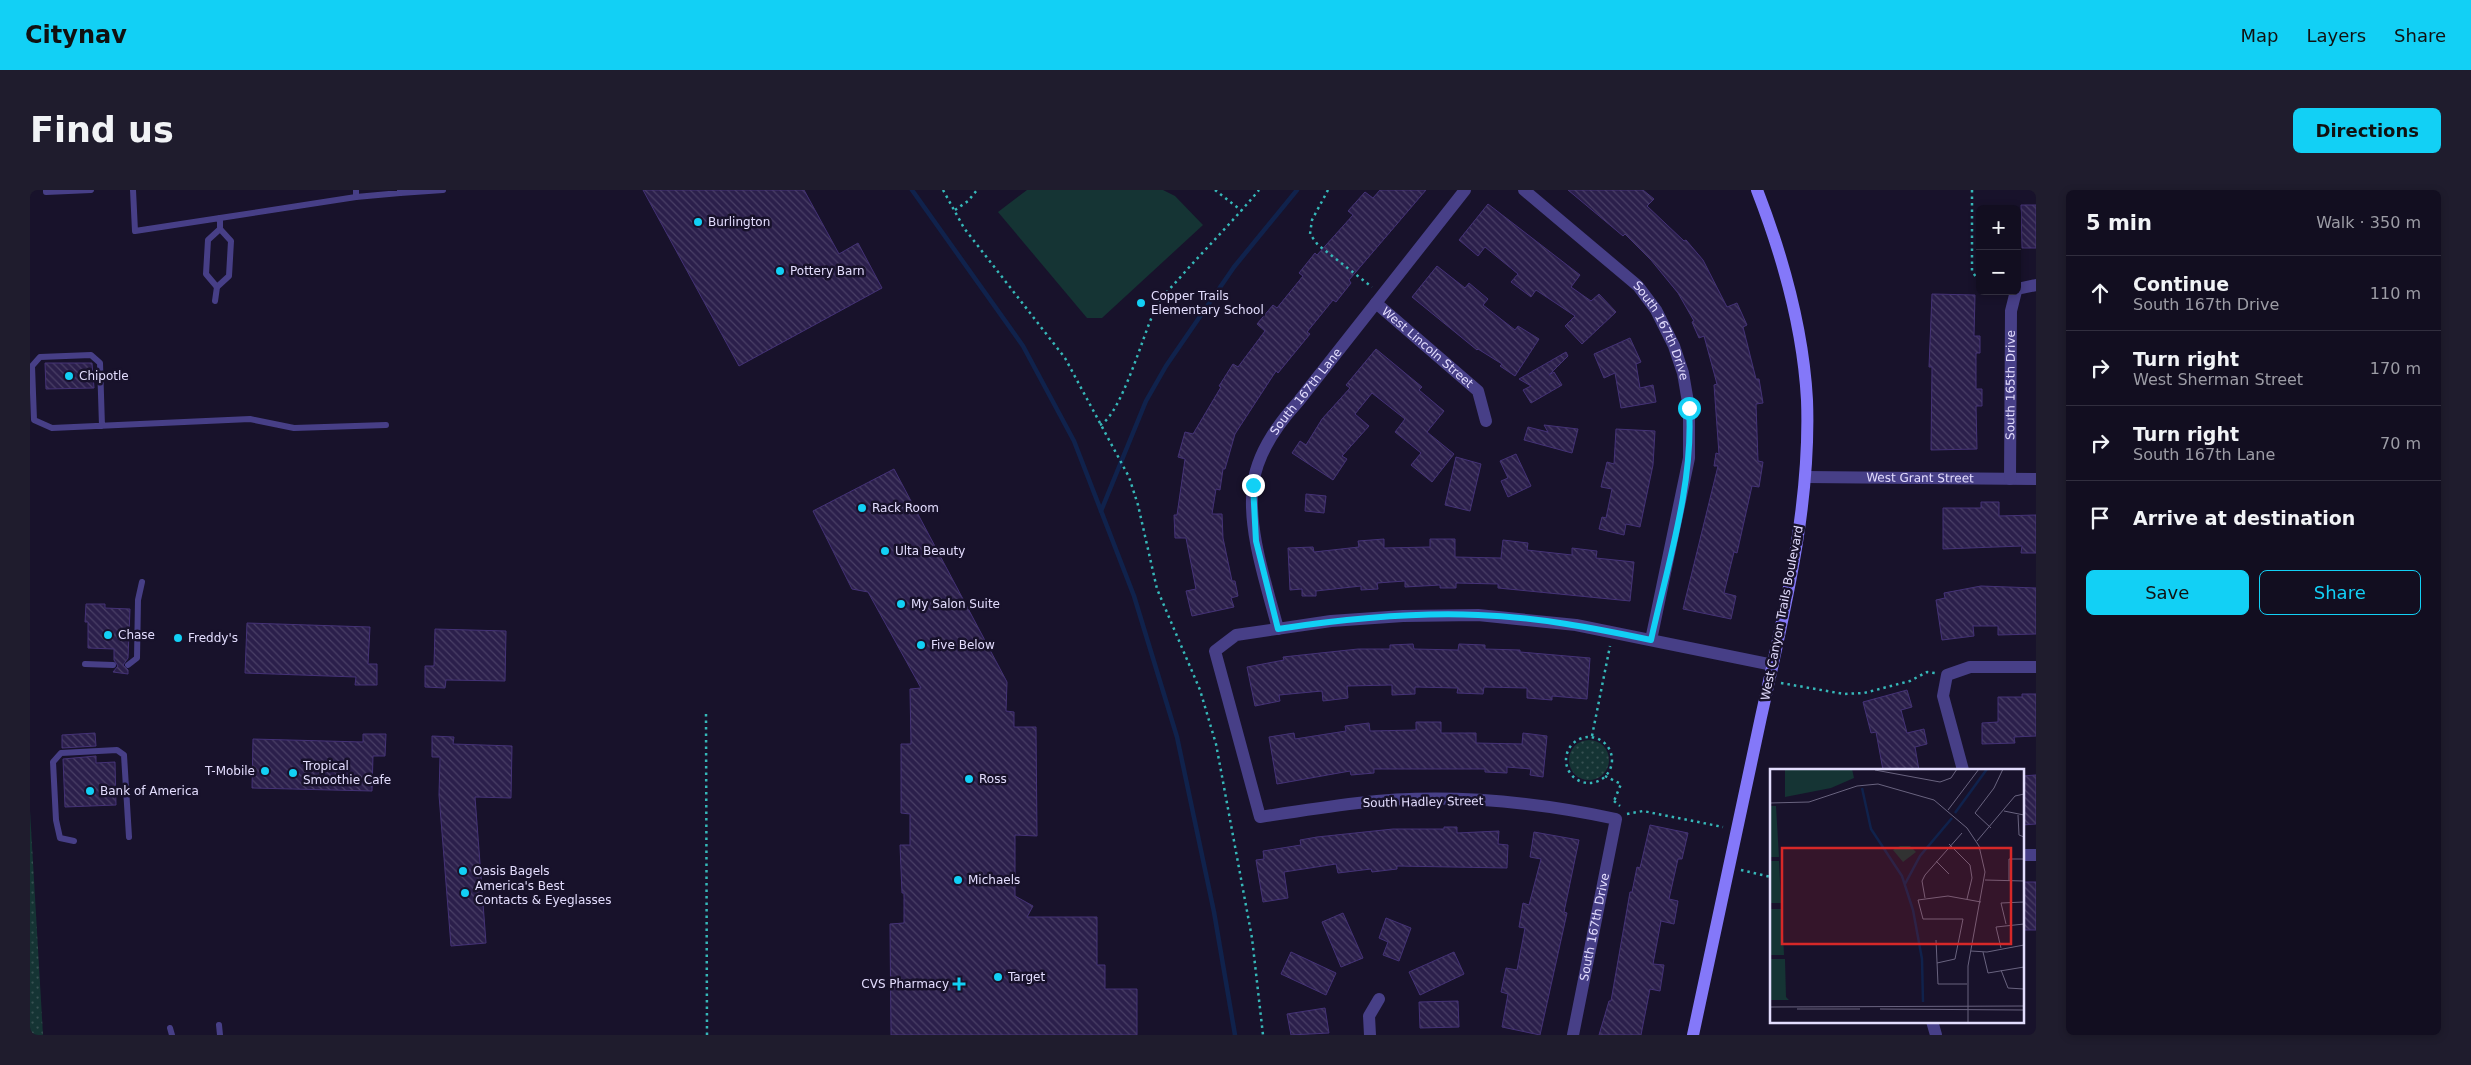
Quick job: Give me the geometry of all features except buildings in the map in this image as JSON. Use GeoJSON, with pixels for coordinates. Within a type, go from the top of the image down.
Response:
{"type":"FeatureCollection","features":[{"type":"Feature","properties":{"kind":"street","name":"South 167th Lane"},"geometry":{"type":"LineString","coordinates":[[1278,629],[1256,541],[1253,485],[1263,454],[1276,426],[1465,190]]}},
{"type":"Feature","properties":{"kind":"street","name":"South 167th Drive"},"geometry":{"type":"LineString","coordinates":[[1524,190],[1638,286],[1656,310],[1674,346],[1682,373],[1689,408],[1689,458],[1651,640]]}},
{"type":"Feature","properties":{"kind":"street","name":"West Canyon Trails Boulevard"},"geometry":{"type":"LineString","coordinates":[[1693,1035],[1728,866],[1773,665],[1799,530],[1805,477],[1807,401],[1798,326],[1782,257],[1757,190]]}},
{"type":"Feature","properties":{"kind":"street"},"geometry":{"type":"LineString","coordinates":[[2021,289],[2036,285]]}},
{"type":"Feature","properties":{"kind":"street","name":"South 165th Drive"},"geometry":{"type":"LineString","coordinates":[[2010,479],[2011,311],[2016,295]]}},
{"type":"Feature","properties":{"kind":"street","name":"West Lincoln Street"},"geometry":{"type":"LineString","coordinates":[[1379,299],[1478,391],[1486,422]]}},
{"type":"Feature","properties":{"kind":"street","name":"West Grant Street"},"geometry":{"type":"LineString","coordinates":[[1805,477],[2036,479]]}},
{"type":"Feature","properties":{"kind":"street"},"geometry":{"type":"LineString","coordinates":[[1278,629],[1358,619],[1478,615],[1576,625],[1773,665]]}},
{"type":"Feature","properties":{"kind":"street","name":"South Hadley Street"},"geometry":{"type":"LineString","coordinates":[[1278,629],[1236,635],[1214,651],[1260,817],[1360,802],[1468,799],[1568,808],[1616,819]]}},
{"type":"Feature","properties":{"kind":"street"},"geometry":{"type":"LineString","coordinates":[[1963,769],[1942,696],[1947,675],[1970,667],[2036,667]]}},
{"type":"Feature","properties":{"kind":"street","name":"South 167th Drive"},"geometry":{"type":"LineString","coordinates":[[1573,1035],[1616,819]]}},
{"type":"Feature","properties":{"kind":"street"},"geometry":{"type":"LineString","coordinates":[[1370,1035],[1369,1016],[1379,999]]}},
{"type":"Feature","properties":{"kind":"street"},"geometry":{"type":"LineString","coordinates":[[1932,1022],[1936,1035]]}},
{"type":"Feature","properties":{"kind":"lane"},"geometry":{"type":"LineString","coordinates":[[46,190],[46,192],[89,190]]}},
{"type":"Feature","properties":{"kind":"lane"},"geometry":{"type":"LineString","coordinates":[[133,190],[135,231],[220,218],[356,193],[443,190]]}},
{"type":"Feature","properties":{"kind":"lane"},"geometry":{"type":"LineString","coordinates":[[216,301],[217,287],[229,276],[230,268],[231,241],[220,229],[220,218]]}},
{"type":"Feature","properties":{"kind":"lane"},"geometry":{"type":"LineString","coordinates":[[217,287],[206,274],[208,240],[220,229]]}},
{"type":"Feature","properties":{"kind":"lane"},"geometry":{"type":"LineString","coordinates":[[102,426],[100,363],[96,358],[91,355],[40,357],[32,366],[34,420],[52,428],[102,426],[250,419],[294,428],[386,425]]}},
{"type":"Feature","properties":{"kind":"lane"},"geometry":{"type":"LineString","coordinates":[[128,665],[137,658],[138,600],[142,582]]}},
{"type":"Feature","properties":{"kind":"lane"},"geometry":{"type":"LineString","coordinates":[[85,664],[113,665]]}},
{"type":"Feature","properties":{"kind":"lane"},"geometry":{"type":"LineString","coordinates":[[74,841],[60,838],[56,820],[53,762],[61,753],[117,750],[124,755],[129,837]]}},
{"type":"Feature","properties":{"kind":"lane"},"geometry":{"type":"LineString","coordinates":[[219,1025],[220,1035]]}},
{"type":"Feature","properties":{"kind":"path"},"geometry":{"type":"LineString","coordinates":[[943,190],[964,228],[1065,358],[1099,425],[1129,477],[1138,505],[1157,589],[1200,690],[1216,744],[1250,929],[1263,1035]]}},
{"type":"Feature","properties":{"kind":"path"},"geometry":{"type":"LineString","coordinates":[[955,210],[968,201],[977,190]]}},
{"type":"Feature","properties":{"kind":"path"},"geometry":{"type":"LineString","coordinates":[[1216,190],[1242,211]]}},
{"type":"Feature","properties":{"kind":"path"},"geometry":{"type":"LineString","coordinates":[[1099,425],[1106,420],[1125,388],[1153,313],[1163,295],[1242,211],[1259,190]]}},
{"type":"Feature","properties":{"kind":"path"},"geometry":{"type":"LineString","coordinates":[[1328,190],[1312,220],[1310,234],[1318,245],[1379,299]]}},
{"type":"Feature","properties":{"kind":"path"},"geometry":{"type":"LineString","coordinates":[[1972,190],[1972,271],[1976,277]]}},
{"type":"Feature","properties":{"kind":"path"},"geometry":{"type":"LineString","coordinates":[[1592,737],[1612,632]]}},
{"type":"Feature","properties":{"kind":"path"},"geometry":{"type":"LineString","coordinates":[[1769,681],[1844,694],[1864,693],[1910,681],[1927,672],[1947,675]]}},
{"type":"Feature","properties":{"kind":"path"},"geometry":{"type":"LineString","coordinates":[[706,714],[707,1035]]}},
{"type":"Feature","properties":{"kind":"path"},"geometry":{"type":"LineString","coordinates":[[1584,737],[1600,739],[1610,750],[1612,765],[1606,776],[1597,782],[1582,782],[1569,774],[1565,759],[1571,744],[1584,737]]}},
{"type":"Feature","properties":{"kind":"path"},"geometry":{"type":"LineString","coordinates":[[1606,776],[1621,784],[1614,801],[1616,819]]}},
{"type":"Feature","properties":{"kind":"path"},"geometry":{"type":"LineString","coordinates":[[1614,801],[1627,814],[1633,811],[1643,811],[1736,830]]}},
{"type":"Feature","properties":{"kind":"path"},"geometry":{"type":"LineString","coordinates":[[1728,866],[1770,877]]}},
{"type":"Feature","properties":{"kind":"green space"},"geometry":{"type":"Polygon","coordinates":[[[1027,190],[1163,190],[1175,196],[1203,225],[1102,318],[1087,318],[998,212],[1027,190]]]}},
{"type":"Feature","properties":{"kind":"green space"},"geometry":{"type":"Polygon","coordinates":[[[1593,740],[1600,743],[1606,749],[1609,760],[1608,768],[1600,777],[1593,780],[1585,780],[1578,777],[1570,768],[1569,756],[1572,749],[1581,741],[1593,740]]]}},
{"type":"Feature","properties":{"kind":"green space"},"geometry":{"type":"Polygon","coordinates":[[[30,811],[43,1035],[30,1035],[30,811]]]}},
{"type":"Feature","properties":{"kind":"waterway"},"geometry":{"type":"LineString","coordinates":[[912,190],[1023,346],[1074,441],[1134,596],[1177,737],[1214,912],[1235,1035]]}},
{"type":"Feature","properties":{"kind":"waterway"},"geometry":{"type":"LineString","coordinates":[[1101,511],[1146,401],[1166,366],[1234,267],[1297,190]]}},
{"type":"Feature","properties":{"kind":"place","name":"Burlington"},"geometry":{"type":"Point","coordinates":[698,222]}},
{"type":"Feature","properties":{"kind":"place","name":"Pottery Barn"},"geometry":{"type":"Point","coordinates":[780,271]}},
{"type":"Feature","properties":{"kind":"place","name":"Copper Trails Elementary School"},"geometry":{"type":"Point","coordinates":[1141,303]}},
{"type":"Feature","properties":{"kind":"place","name":"Chipotle"},"geometry":{"type":"Point","coordinates":[69,376]}},
{"type":"Feature","properties":{"kind":"place","name":"Rack Room"},"geometry":{"type":"Point","coordinates":[862,508]}},
{"type":"Feature","properties":{"kind":"place","name":"Ulta Beauty"},"geometry":{"type":"Point","coordinates":[885,551]}},
{"type":"Feature","properties":{"kind":"place","name":"My Salon Suite"},"geometry":{"type":"Point","coordinates":[901,604]}},
{"type":"Feature","properties":{"kind":"place","name":"Chase"},"geometry":{"type":"Point","coordinates":[108,635]}},
{"type":"Feature","properties":{"kind":"place","name":"Freddy's"},"geometry":{"type":"Point","coordinates":[178,638]}},
{"type":"Feature","properties":{"kind":"place","name":"Five Below"},"geometry":{"type":"Point","coordinates":[921,645]}},
{"type":"Feature","properties":{"kind":"place","name":"T-Mobile"},"geometry":{"type":"Point","coordinates":[265,771]}},
{"type":"Feature","properties":{"kind":"place","name":"Tropical Smoothie Cafe"},"geometry":{"type":"Point","coordinates":[293,773]}},
{"type":"Feature","properties":{"kind":"place","name":"Ross"},"geometry":{"type":"Point","coordinates":[969,779]}},
{"type":"Feature","properties":{"kind":"place","name":"Bank of America"},"geometry":{"type":"Point","coordinates":[90,791]}},
{"type":"Feature","properties":{"kind":"place","name":"Oasis Bagels"},"geometry":{"type":"Point","coordinates":[463,871]}},
{"type":"Feature","properties":{"kind":"place","name":"Michaels"},"geometry":{"type":"Point","coordinates":[958,880]}},
{"type":"Feature","properties":{"kind":"place","name":"America's Best Contacts & Eyeglasses"},"geometry":{"type":"Point","coordinates":[465,893]}},
{"type":"Feature","properties":{"kind":"place","name":"Target"},"geometry":{"type":"Point","coordinates":[998,977]}},
{"type":"Feature","properties":{"kind":"place","name":"CVS Pharmacy"},"geometry":{"type":"Point","coordinates":[959,984]}},
{"type":"Feature","properties":{"kind":"route"},"geometry":{"type":"LineString","coordinates":[[1253,485],[1253,515],[1256,541],[1278,629],[1331,621],[1403,616],[1478,615],[1576,625],[1651,640],[1689,458],[1689,408]]}}]}
